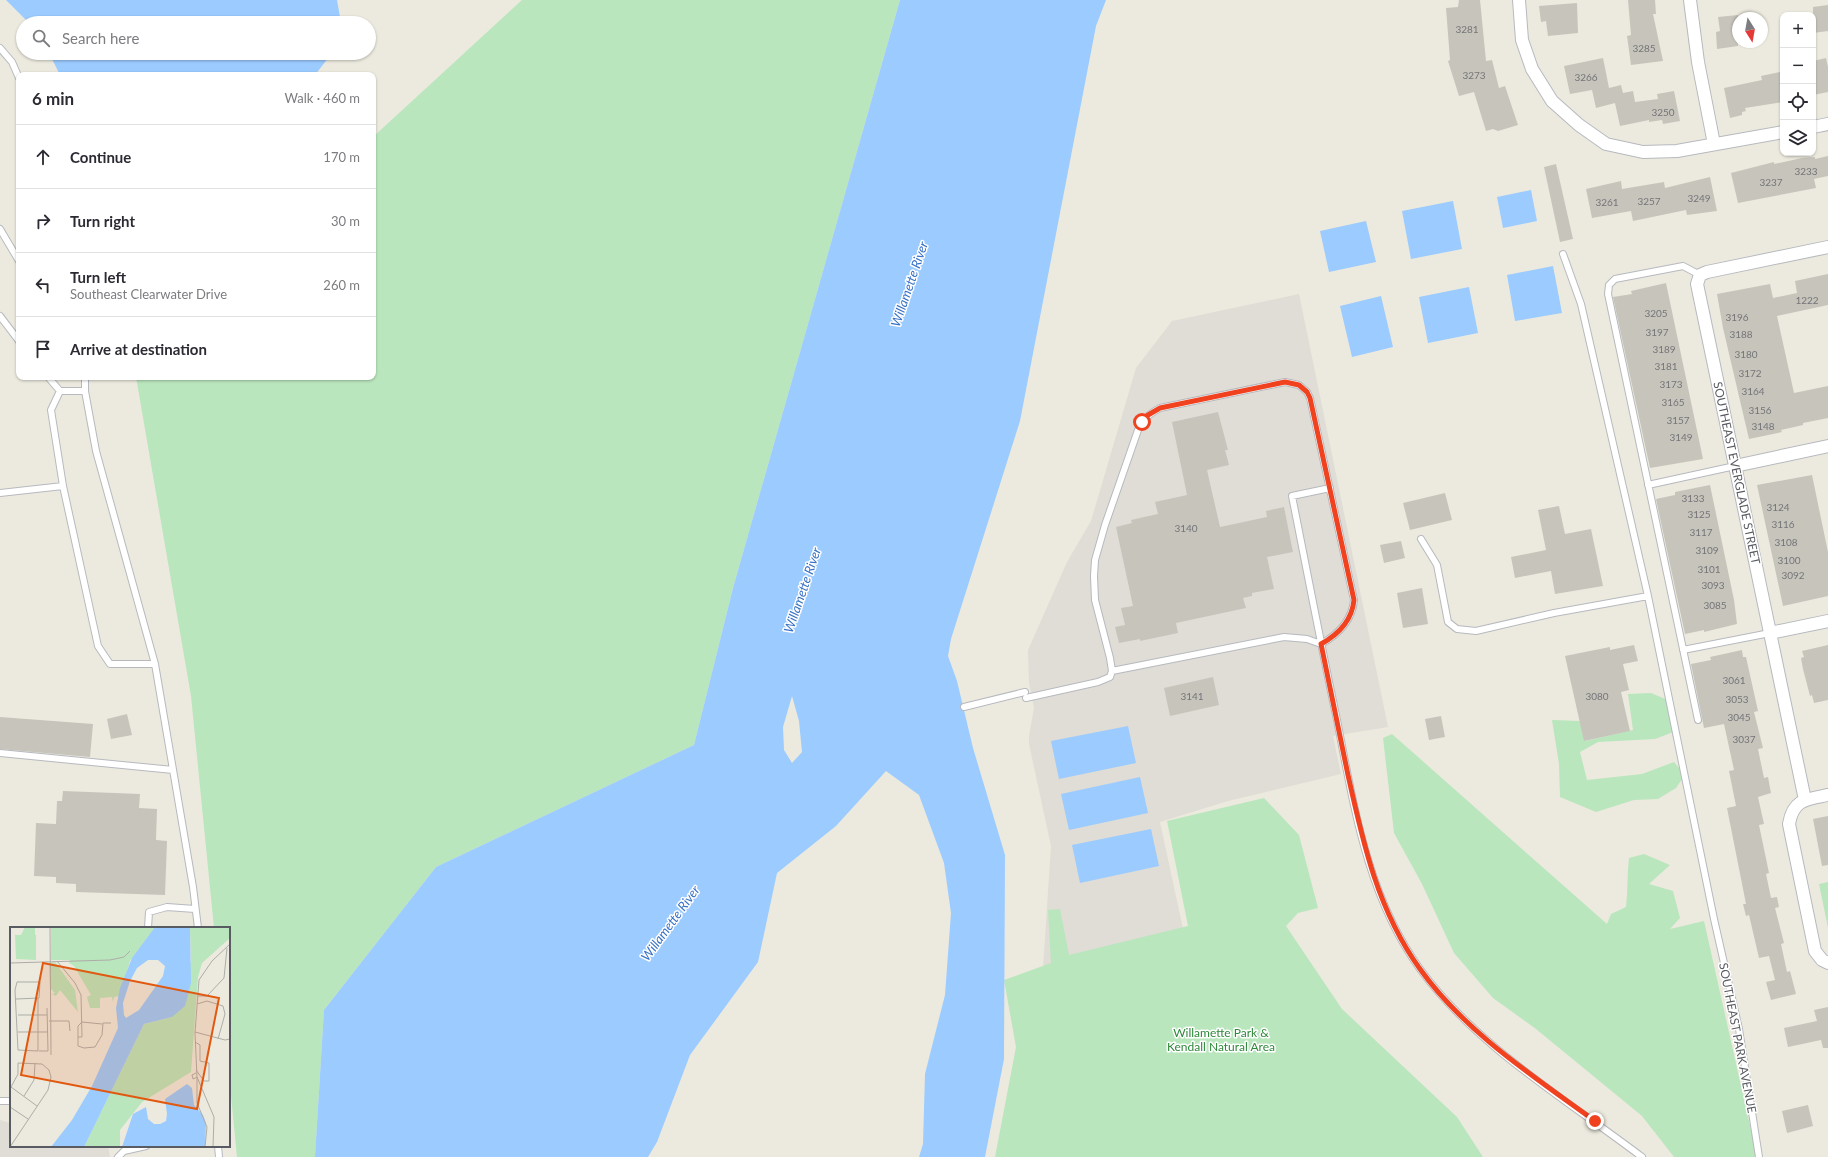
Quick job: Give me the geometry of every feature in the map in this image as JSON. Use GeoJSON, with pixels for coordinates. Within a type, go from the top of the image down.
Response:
{"type":"FeatureCollection","features":[{"type":"Feature","properties":{"kind":"street"},"geometry":{"type":"LineString","coordinates":[[1519,0],[1522,40],[1532,69],[1552,101],[1579,125],[1606,144],[1643,152],[1678,151],[1780,133]]}},
{"type":"Feature","properties":{"kind":"street"},"geometry":{"type":"LineString","coordinates":[[1690,0],[1698,62],[1714,144]]}},
{"type":"Feature","properties":{"kind":"street"},"geometry":{"type":"LineString","coordinates":[[1816,126],[1828,124]]}},
{"type":"Feature","properties":{"kind":"street"},"geometry":{"type":"LineString","coordinates":[[1700,275],[1707,272],[1828,247]]}},
{"type":"Feature","properties":{"kind":"street","name":"SOUTHEAST EVERGLADE STREET"},"geometry":{"type":"LineString","coordinates":[[1700,275],[1697,284],[1805,800]]}},
{"type":"Feature","properties":{"kind":"street"},"geometry":{"type":"LineString","coordinates":[[1735,466],[1828,446]]}},
{"type":"Feature","properties":{"kind":"street"},"geometry":{"type":"LineString","coordinates":[[1770,633],[1828,621]]}},
{"type":"Feature","properties":{"kind":"street"},"geometry":{"type":"LineString","coordinates":[[1828,795],[1805,800],[1797,804],[1791,813],[1789,824],[1815,950],[1822,960],[1828,963]]}},
{"type":"Feature","properties":{"kind":"lane"},"geometry":{"type":"LineString","coordinates":[[0,48],[12,62],[16,72]]}},
{"type":"Feature","properties":{"kind":"lane"},"geometry":{"type":"LineString","coordinates":[[0,229],[16,256]]}},
{"type":"Feature","properties":{"kind":"lane","name":"SOUTHEAST PARK AVENUE"},"geometry":{"type":"LineString","coordinates":[[1563,254],[1581,304],[1648,596],[1714,919],[1739,1029],[1759,1157]]}},
{"type":"Feature","properties":{"kind":"lane"},"geometry":{"type":"LineString","coordinates":[[1698,720],[1608,294],[1609,285],[1615,279],[1683,266],[1700,275]]}},
{"type":"Feature","properties":{"kind":"lane"},"geometry":{"type":"LineString","coordinates":[[0,316],[16,337]]}},
{"type":"Feature","properties":{"kind":"lane"},"geometry":{"type":"LineString","coordinates":[[51,380],[60,391],[85,391]]}},
{"type":"Feature","properties":{"kind":"lane"},"geometry":{"type":"LineString","coordinates":[[84,380],[96,451],[155,664],[198,927]]}},
{"type":"Feature","properties":{"kind":"lane"},"geometry":{"type":"LineString","coordinates":[[964,707],[1098,682],[1110,677],[1112,671],[1095,600],[1095,560],[1105,525],[1138,430],[1148,415],[1160,408],[1254,387],[1285,382],[1299,385],[1307,392],[1310,398],[1330,488],[1354,600],[1353,611],[1349,618],[1335,636],[1321,644],[1307,639],[1284,638],[1112,671]]}},
{"type":"Feature","properties":{"kind":"lane"},"geometry":{"type":"LineString","coordinates":[[60,391],[51,410],[64,486],[98,646],[110,664],[155,664]]}},
{"type":"Feature","properties":{"kind":"lane"},"geometry":{"type":"LineString","coordinates":[[1648,485],[1735,466]]}},
{"type":"Feature","properties":{"kind":"lane"},"geometry":{"type":"LineString","coordinates":[[0,493],[64,486]]}},
{"type":"Feature","properties":{"kind":"lane"},"geometry":{"type":"LineString","coordinates":[[1330,488],[1292,496],[1361,834],[1374,880],[1388,916],[1420,969],[1436,990],[1477,1031],[1528,1073],[1642,1157]]}},
{"type":"Feature","properties":{"kind":"lane"},"geometry":{"type":"LineString","coordinates":[[1421,539],[1437,565],[1448,622],[1457,629],[1476,631],[1554,613],[1648,596]]}},
{"type":"Feature","properties":{"kind":"lane"},"geometry":{"type":"LineString","coordinates":[[1683,650],[1770,633]]}},
{"type":"Feature","properties":{"kind":"lane"},"geometry":{"type":"LineString","coordinates":[[0,753],[173,770]]}},
{"type":"Feature","properties":{"kind":"lane"},"geometry":{"type":"LineString","coordinates":[[148,927],[149,912],[167,907],[196,908]]}},
{"type":"Feature","properties":{"kind":"lane"},"geometry":{"type":"LineString","coordinates":[[0,1101],[10,1102]]}},
{"type":"Feature","properties":{"kind":"lane"},"geometry":{"type":"LineString","coordinates":[[118,1157],[124,1151],[142,1147]]}},
{"type":"Feature","properties":{"kind":"lane"},"geometry":{"type":"LineString","coordinates":[[218,1147],[219,1157]]}},
{"type":"Feature","properties":{"kind":"shaded area"},"geometry":{"type":"Polygon","coordinates":[[[1299,294],[1388,727],[1333,736],[1341,774],[1228,801],[1160,822],[1188,952],[1043,968],[1051,846],[1029,744],[1034,708],[1029,683],[1028,650],[1067,562],[1091,521],[1136,368],[1172,321],[1299,294]]]}},
{"type":"Feature","properties":{"kind":"shaded area"},"geometry":{"type":"Polygon","coordinates":[[[0,1120],[10,1123],[10,1147],[108,1147],[110,1157],[0,1157],[0,1120]]]}},
{"type":"Feature","properties":{"kind":"green space"},"geometry":{"type":"Polygon","coordinates":[[[522,0],[900,0],[733,588],[694,745],[436,867],[324,1010],[315,1157],[237,1157],[230,1085],[230,927],[214,927],[191,696],[137,380],[376,380],[376,134],[522,0]]]}},
{"type":"Feature","properties":{"kind":"green space"},"geometry":{"type":"Polygon","coordinates":[[[1651,693],[1670,701],[1676,731],[1655,739],[1598,742],[1580,752],[1587,780],[1642,774],[1674,762],[1685,775],[1676,788],[1658,799],[1634,800],[1596,812],[1560,797],[1559,764],[1552,720],[1580,721],[1585,741],[1633,730],[1628,694],[1651,693]]]}},
{"type":"Feature","properties":{"kind":"green space"},"geometry":{"type":"Polygon","coordinates":[[[1392,734],[1607,924],[1611,914],[1626,907],[1629,858],[1644,854],[1670,865],[1649,884],[1673,891],[1680,918],[1670,929],[1704,921],[1757,1157],[1674,1157],[1642,1116],[1536,1029],[1493,998],[1454,953],[1422,884],[1394,833],[1383,738],[1392,734]]]}},
{"type":"Feature","properties":{"kind":"green space","name":"Willamette Park & Kendall Natural Area"},"geometry":{"type":"Polygon","coordinates":[[[1264,798],[1299,835],[1318,908],[1298,913],[1286,926],[1342,1009],[1457,1117],[1483,1157],[995,1157],[1016,1047],[1004,980],[1051,963],[1048,910],[1060,909],[1069,955],[1188,926],[1167,821],[1264,798]]]}},
{"type":"Feature","properties":{"kind":"green space"},"geometry":{"type":"Polygon","coordinates":[[[1828,882],[1828,928],[1819,884],[1828,882]]]}},
{"type":"Feature","properties":{"kind":"water"},"geometry":{"type":"Polygon","coordinates":[[[6,0],[337,0],[340,16],[22,16],[6,0]]]}},
{"type":"Feature","properties":{"kind":"water","name":"Willamette River"},"geometry":{"type":"Polygon","coordinates":[[[900,0],[1106,0],[1096,26],[1020,421],[951,639],[948,656],[957,681],[973,748],[1005,855],[1004,1059],[985,1157],[919,1157],[923,1144],[925,1074],[945,995],[951,913],[944,863],[919,795],[886,771],[836,826],[777,873],[758,962],[690,1055],[657,1142],[648,1157],[315,1157],[324,1010],[436,867],[694,745],[733,588],[900,0]],[[792,696],[783,727],[784,750],[792,763],[802,752],[799,721],[792,696]]]}},
{"type":"Feature","properties":{"kind":"water"},"geometry":{"type":"Polygon","coordinates":[[[52,60],[327,60],[317,72],[58,72],[52,60]]]}},
{"type":"Feature","properties":{"kind":"water"},"geometry":{"type":"Polygon","coordinates":[[[1531,190],[1537,221],[1503,228],[1497,197],[1531,190]]]}},
{"type":"Feature","properties":{"kind":"water"},"geometry":{"type":"Polygon","coordinates":[[[1453,201],[1462,249],[1411,259],[1402,211],[1453,201]]]}},
{"type":"Feature","properties":{"kind":"water"},"geometry":{"type":"Polygon","coordinates":[[[1366,221],[1376,262],[1329,272],[1320,231],[1366,221]]]}},
{"type":"Feature","properties":{"kind":"water"},"geometry":{"type":"Polygon","coordinates":[[[1553,266],[1562,313],[1515,321],[1507,275],[1553,266]]]}},
{"type":"Feature","properties":{"kind":"water"},"geometry":{"type":"Polygon","coordinates":[[[1469,287],[1478,333],[1428,343],[1419,297],[1469,287]]]}},
{"type":"Feature","properties":{"kind":"water"},"geometry":{"type":"Polygon","coordinates":[[[1381,296],[1393,347],[1352,357],[1340,306],[1381,296]]]}},
{"type":"Feature","properties":{"kind":"water"},"geometry":{"type":"Polygon","coordinates":[[[1128,726],[1136,763],[1059,779],[1051,741],[1128,726]]]}},
{"type":"Feature","properties":{"kind":"water"},"geometry":{"type":"Polygon","coordinates":[[[1140,777],[1148,813],[1069,830],[1061,794],[1140,777]]]}},
{"type":"Feature","properties":{"kind":"water"},"geometry":{"type":"Polygon","coordinates":[[[1151,829],[1159,866],[1080,883],[1072,845],[1151,829]]]}},
{"type":"Feature","properties":{"kind":"building"},"geometry":{"type":"Polygon","coordinates":[[[1459,0],[1480,0],[1486,61],[1492,60],[1499,88],[1505,86],[1518,125],[1498,131],[1493,129],[1486,131],[1474,92],[1459,96],[1448,61],[1450,60],[1446,8],[1458,7],[1459,0]]]}},
{"type":"Feature","properties":{"kind":"building"},"geometry":{"type":"Polygon","coordinates":[[[1628,0],[1655,0],[1656,14],[1653,14],[1663,61],[1631,65],[1627,36],[1631,35],[1628,0]]]}},
{"type":"Feature","properties":{"kind":"building"},"geometry":{"type":"Polygon","coordinates":[[[1577,3],[1578,33],[1548,36],[1546,21],[1541,22],[1539,6],[1577,3]]]}},
{"type":"Feature","properties":{"kind":"building"},"geometry":{"type":"Polygon","coordinates":[[[1828,5],[1828,31],[1816,33],[1816,12],[1813,12],[1813,7],[1828,5]]]}},
{"type":"Feature","properties":{"kind":"building"},"geometry":{"type":"Polygon","coordinates":[[[1732,16],[1732,47],[1717,49],[1716,32],[1720,31],[1718,17],[1732,16]]]}},
{"type":"Feature","properties":{"kind":"building"},"geometry":{"type":"Polygon","coordinates":[[[1603,58],[1609,88],[1621,85],[1623,93],[1633,91],[1635,102],[1658,99],[1657,94],[1674,91],[1680,121],[1663,124],[1662,120],[1649,122],[1649,120],[1620,126],[1615,103],[1596,108],[1592,90],[1570,94],[1564,66],[1603,58]]]}},
{"type":"Feature","properties":{"kind":"building"},"geometry":{"type":"Polygon","coordinates":[[[1826,58],[1828,67],[1828,92],[1816,94],[1816,84],[1816,60],[1826,58]]]}},
{"type":"Feature","properties":{"kind":"building"},"geometry":{"type":"Polygon","coordinates":[[[1780,72],[1780,102],[1745,108],[1746,111],[1742,112],[1742,115],[1730,118],[1724,88],[1762,80],[1761,76],[1780,72]]]}},
{"type":"Feature","properties":{"kind":"building"},"geometry":{"type":"Polygon","coordinates":[[[1828,156],[1828,176],[1814,179],[1816,188],[1738,203],[1731,173],[1774,162],[1774,164],[1802,158],[1815,157],[1815,159],[1828,156]]]}},
{"type":"Feature","properties":{"kind":"building"},"geometry":{"type":"Polygon","coordinates":[[[1556,164],[1573,239],[1560,242],[1544,167],[1556,164]]]}},
{"type":"Feature","properties":{"kind":"building"},"geometry":{"type":"Polygon","coordinates":[[[1710,177],[1717,211],[1687,215],[1686,210],[1633,221],[1631,211],[1592,218],[1586,189],[1621,181],[1622,189],[1664,182],[1665,188],[1710,177]]]}},
{"type":"Feature","properties":{"kind":"building"},"geometry":{"type":"Polygon","coordinates":[[[1828,274],[1828,305],[1777,316],[1794,393],[1828,386],[1828,418],[1803,423],[1803,425],[1781,430],[1782,432],[1749,439],[1723,328],[1717,294],[1770,284],[1773,298],[1797,293],[1795,281],[1828,274]]]}},
{"type":"Feature","properties":{"kind":"building"},"geometry":{"type":"Polygon","coordinates":[[[1666,283],[1703,459],[1650,468],[1613,297],[1632,294],[1631,291],[1666,283]]]}},
{"type":"Feature","properties":{"kind":"building"},"geometry":{"type":"Polygon","coordinates":[[[1218,412],[1228,450],[1225,450],[1229,465],[1207,470],[1220,527],[1267,517],[1266,511],[1284,507],[1293,552],[1267,557],[1274,589],[1252,593],[1252,596],[1243,598],[1246,608],[1176,623],[1178,633],[1140,641],[1140,639],[1119,643],[1115,627],[1125,625],[1121,608],[1133,606],[1116,527],[1132,523],[1131,520],[1158,514],[1155,502],[1187,495],[1172,422],[1218,412]]]}},
{"type":"Feature","properties":{"kind":"building"},"geometry":{"type":"Polygon","coordinates":[[[1812,475],[1828,552],[1828,596],[1783,606],[1757,485],[1812,475]]]}},
{"type":"Feature","properties":{"kind":"building"},"geometry":{"type":"Polygon","coordinates":[[[1710,485],[1734,600],[1737,624],[1704,632],[1704,630],[1685,634],[1656,499],[1675,495],[1675,492],[1710,485]]]}},
{"type":"Feature","properties":{"kind":"building"},"geometry":{"type":"Polygon","coordinates":[[[1445,493],[1452,520],[1410,530],[1403,503],[1445,493]]]}},
{"type":"Feature","properties":{"kind":"building"},"geometry":{"type":"Polygon","coordinates":[[[1559,506],[1565,534],[1591,529],[1603,586],[1555,594],[1551,571],[1515,578],[1511,557],[1546,550],[1538,510],[1559,506]]]}},
{"type":"Feature","properties":{"kind":"building"},"geometry":{"type":"Polygon","coordinates":[[[1401,541],[1405,558],[1384,563],[1380,545],[1401,541]]]}},
{"type":"Feature","properties":{"kind":"building"},"geometry":{"type":"Polygon","coordinates":[[[1422,588],[1428,624],[1403,628],[1397,593],[1422,588]]]}},
{"type":"Feature","properties":{"kind":"building"},"geometry":{"type":"Polygon","coordinates":[[[1634,645],[1638,661],[1623,664],[1629,690],[1621,692],[1630,731],[1584,741],[1565,656],[1610,647],[1610,650],[1634,645]]]}},
{"type":"Feature","properties":{"kind":"building"},"geometry":{"type":"Polygon","coordinates":[[[1828,645],[1828,700],[1814,703],[1812,695],[1810,696],[1803,669],[1801,658],[1804,657],[1802,651],[1828,645]]]}},
{"type":"Feature","properties":{"kind":"building"},"geometry":{"type":"Polygon","coordinates":[[[1742,650],[1743,657],[1746,657],[1758,711],[1754,712],[1763,748],[1758,749],[1764,778],[1768,777],[1771,793],[1758,797],[1764,824],[1759,825],[1769,873],[1766,874],[1771,898],[1777,897],[1779,907],[1775,908],[1784,943],[1781,944],[1787,972],[1790,971],[1796,994],[1771,1000],[1766,982],[1775,980],[1769,956],[1759,958],[1749,915],[1746,916],[1743,904],[1746,904],[1727,808],[1736,806],[1729,771],[1734,770],[1724,724],[1704,728],[1691,664],[1711,660],[1710,657],[1742,650]]]}},
{"type":"Feature","properties":{"kind":"building"},"geometry":{"type":"Polygon","coordinates":[[[1213,677],[1219,705],[1170,716],[1164,688],[1213,677]]]}},
{"type":"Feature","properties":{"kind":"building"},"geometry":{"type":"Polygon","coordinates":[[[127,714],[132,735],[111,739],[107,719],[127,714]]]}},
{"type":"Feature","properties":{"kind":"building"},"geometry":{"type":"Polygon","coordinates":[[[1441,716],[1445,737],[1429,740],[1425,719],[1441,716]]]}},
{"type":"Feature","properties":{"kind":"building"},"geometry":{"type":"Polygon","coordinates":[[[0,717],[93,724],[90,757],[0,749],[0,717]]]}},
{"type":"Feature","properties":{"kind":"building"},"geometry":{"type":"Polygon","coordinates":[[[63,791],[140,794],[139,808],[157,809],[156,840],[167,841],[165,895],[76,892],[76,884],[56,883],[56,877],[34,876],[36,823],[56,824],[57,801],[62,801],[63,791]]]}},
{"type":"Feature","properties":{"kind":"building"},"geometry":{"type":"Polygon","coordinates":[[[1828,816],[1828,865],[1822,866],[1813,819],[1828,816]]]}},
{"type":"Feature","properties":{"kind":"building"},"geometry":{"type":"Polygon","coordinates":[[[1828,1007],[1828,1048],[1823,1048],[1821,1040],[1788,1047],[1784,1028],[1817,1021],[1814,1010],[1828,1007]]]}},
{"type":"Feature","properties":{"kind":"building"},"geometry":{"type":"Polygon","coordinates":[[[1808,1105],[1813,1126],[1787,1133],[1782,1111],[1808,1105]]]}},
{"type":"Feature","properties":{"kind":"route"},"geometry":{"type":"LineString","coordinates":[[1142,422],[1148,415],[1160,408],[1254,387],[1292,382],[1299,385],[1307,392],[1310,398],[1354,600],[1353,611],[1349,618],[1335,636],[1321,644],[1355,811],[1374,880],[1388,916],[1420,969],[1436,990],[1466,1020],[1528,1073],[1595,1121]]}}]}
